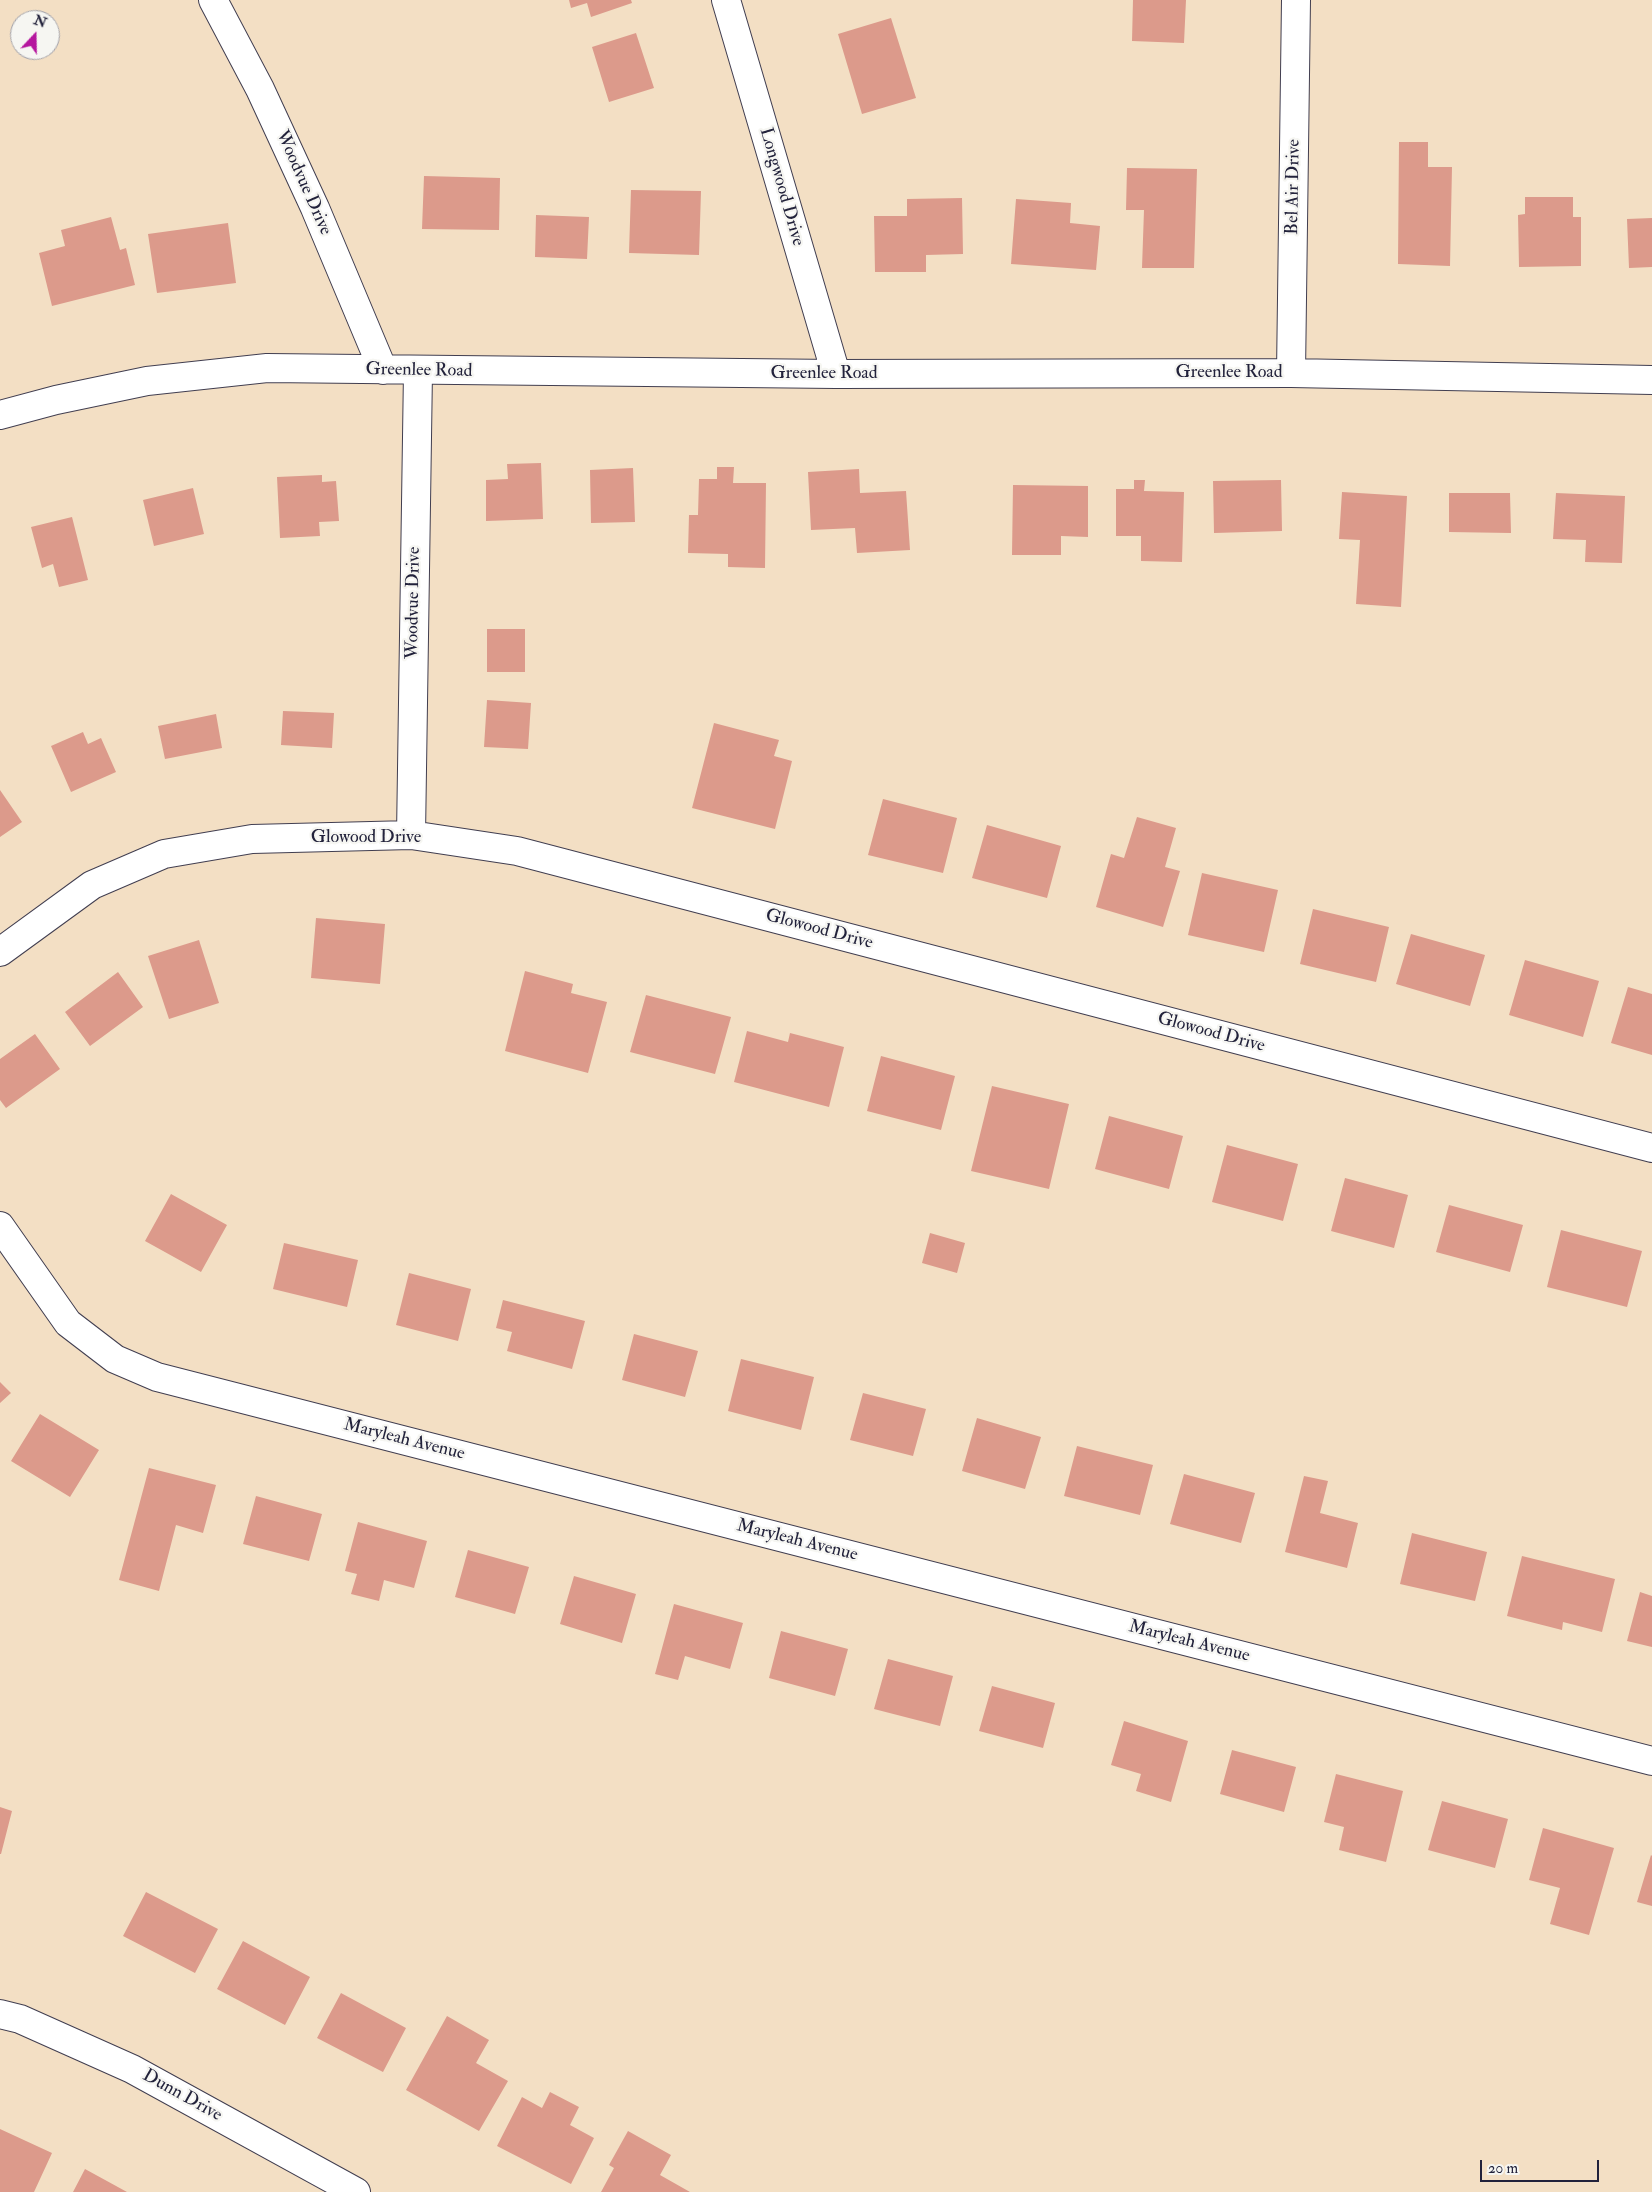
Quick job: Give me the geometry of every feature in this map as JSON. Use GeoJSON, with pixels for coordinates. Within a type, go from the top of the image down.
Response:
{"type":"FeatureCollection","features":[{"type":"Feature","properties":{"kind":"street","name":"Woodvue Drive"},"geometry":{"type":"LineString","coordinates":[[213,0],[260,89],[315,208],[383,370]]}},
{"type":"Feature","properties":{"kind":"street","name":"Longwood Drive"},"geometry":{"type":"LineString","coordinates":[[726,0],[836,374]]}},
{"type":"Feature","properties":{"kind":"street","name":"Bel Air Drive"},"geometry":{"type":"LineString","coordinates":[[1291,373],[1296,0]]}},
{"type":"Feature","properties":{"kind":"street","name":"Greenlee Road"},"geometry":{"type":"LineString","coordinates":[[0,415],[56,400],[147,381],[268,368],[836,374],[1291,373],[1652,380]]}},
{"type":"Feature","properties":{"kind":"street","name":"Woodvue Drive"},"geometry":{"type":"LineString","coordinates":[[411,835],[418,371]]}},
{"type":"Feature","properties":{"kind":"street","name":"Glowood Drive"},"geometry":{"type":"LineString","coordinates":[[0,952],[92,885],[164,854],[252,839],[411,835],[517,851],[1652,1148]]}},
{"type":"Feature","properties":{"kind":"street","name":"Maryleah Avenue"},"geometry":{"type":"LineString","coordinates":[[0,1226],[68,1323],[116,1359],[157,1377],[1652,1761]]}},
{"type":"Feature","properties":{"kind":"street","name":"Dunn Drive"},"geometry":{"type":"LineString","coordinates":[[0,2014],[20,2019],[132,2069],[356,2192]]}},
{"type":"Feature","properties":{"kind":"building"},"geometry":{"type":"Polygon","coordinates":[[[569,0],[631,0],[632,3],[591,17],[587,3],[571,8],[569,0]]]}},
{"type":"Feature","properties":{"kind":"building"},"geometry":{"type":"Polygon","coordinates":[[[1133,0],[1186,0],[1184,43],[1132,41],[1133,0]]]}},
{"type":"Feature","properties":{"kind":"building"},"geometry":{"type":"Polygon","coordinates":[[[891,18],[916,98],[862,114],[838,34],[891,18]]]}},
{"type":"Feature","properties":{"kind":"building"},"geometry":{"type":"Polygon","coordinates":[[[636,33],[654,88],[609,102],[592,47],[636,33]]]}},
{"type":"Feature","properties":{"kind":"building"},"geometry":{"type":"Polygon","coordinates":[[[1399,142],[1428,142],[1428,167],[1452,167],[1450,266],[1398,264],[1399,142]]]}},
{"type":"Feature","properties":{"kind":"building"},"geometry":{"type":"Polygon","coordinates":[[[1127,168],[1197,169],[1194,268],[1142,268],[1144,210],[1126,210],[1127,168]]]}},
{"type":"Feature","properties":{"kind":"building"},"geometry":{"type":"Polygon","coordinates":[[[424,176],[500,178],[499,230],[422,229],[424,176]]]}},
{"type":"Feature","properties":{"kind":"building"},"geometry":{"type":"Polygon","coordinates":[[[631,190],[701,191],[699,255],[629,253],[631,190]]]}},
{"type":"Feature","properties":{"kind":"building"},"geometry":{"type":"Polygon","coordinates":[[[1525,197],[1573,197],[1573,217],[1581,217],[1581,266],[1519,267],[1518,215],[1525,214],[1525,197]]]}},
{"type":"Feature","properties":{"kind":"building"},"geometry":{"type":"Polygon","coordinates":[[[962,198],[963,254],[926,255],[926,272],[875,272],[874,216],[907,216],[907,199],[962,198]]]}},
{"type":"Feature","properties":{"kind":"building"},"geometry":{"type":"Polygon","coordinates":[[[1016,199],[1071,203],[1070,223],[1100,226],[1096,270],[1011,264],[1016,199]]]}},
{"type":"Feature","properties":{"kind":"building"},"geometry":{"type":"Polygon","coordinates":[[[536,215],[589,217],[587,259],[535,257],[536,215]]]}},
{"type":"Feature","properties":{"kind":"building"},"geometry":{"type":"Polygon","coordinates":[[[111,217],[120,250],[126,248],[135,285],[52,306],[39,253],[65,246],[61,230],[111,217]]]}},
{"type":"Feature","properties":{"kind":"building"},"geometry":{"type":"Polygon","coordinates":[[[1652,218],[1652,267],[1629,268],[1627,219],[1652,218]]]}},
{"type":"Feature","properties":{"kind":"building"},"geometry":{"type":"Polygon","coordinates":[[[228,223],[236,283],[157,293],[148,234],[228,223]]]}},
{"type":"Feature","properties":{"kind":"building"},"geometry":{"type":"Polygon","coordinates":[[[541,463],[543,519],[486,521],[486,480],[508,479],[507,464],[541,463]]]}},
{"type":"Feature","properties":{"kind":"building"},"geometry":{"type":"Polygon","coordinates":[[[717,467],[734,467],[733,483],[766,483],[765,568],[728,567],[728,554],[688,553],[689,515],[698,515],[699,479],[717,479],[717,467]]]}},
{"type":"Feature","properties":{"kind":"building"},"geometry":{"type":"Polygon","coordinates":[[[633,468],[635,522],[591,523],[590,470],[633,468]]]}},
{"type":"Feature","properties":{"kind":"building"},"geometry":{"type":"Polygon","coordinates":[[[859,469],[860,493],[906,491],[910,550],[857,553],[855,528],[811,530],[808,472],[859,469]]]}},
{"type":"Feature","properties":{"kind":"building"},"geometry":{"type":"Polygon","coordinates":[[[322,475],[322,482],[336,481],[339,521],[319,522],[320,536],[280,538],[277,477],[322,475]]]}},
{"type":"Feature","properties":{"kind":"building"},"geometry":{"type":"Polygon","coordinates":[[[1134,480],[1145,480],[1144,491],[1184,492],[1182,562],[1141,561],[1141,536],[1116,536],[1116,489],[1134,489],[1134,480]]]}},
{"type":"Feature","properties":{"kind":"building"},"geometry":{"type":"Polygon","coordinates":[[[1281,480],[1282,531],[1214,533],[1213,481],[1281,480]]]}},
{"type":"Feature","properties":{"kind":"building"},"geometry":{"type":"Polygon","coordinates":[[[1013,485],[1088,486],[1088,537],[1061,536],[1061,555],[1012,555],[1013,485]]]}},
{"type":"Feature","properties":{"kind":"building"},"geometry":{"type":"Polygon","coordinates":[[[193,488],[204,534],[154,546],[143,500],[193,488]]]}},
{"type":"Feature","properties":{"kind":"building"},"geometry":{"type":"Polygon","coordinates":[[[1342,492],[1407,496],[1401,607],[1356,604],[1360,540],[1339,539],[1342,492]]]}},
{"type":"Feature","properties":{"kind":"building"},"geometry":{"type":"Polygon","coordinates":[[[1449,493],[1510,493],[1511,533],[1449,532],[1449,493]]]}},
{"type":"Feature","properties":{"kind":"building"},"geometry":{"type":"Polygon","coordinates":[[[1556,493],[1625,496],[1622,563],[1585,562],[1586,540],[1553,539],[1556,493]]]}},
{"type":"Feature","properties":{"kind":"building"},"geometry":{"type":"Polygon","coordinates":[[[72,517],[88,580],[59,587],[53,564],[42,568],[31,527],[72,517]]]}},
{"type":"Feature","properties":{"kind":"building"},"geometry":{"type":"Polygon","coordinates":[[[487,629],[525,629],[525,672],[487,672],[487,629]]]}},
{"type":"Feature","properties":{"kind":"building"},"geometry":{"type":"Polygon","coordinates":[[[487,700],[531,703],[528,749],[484,747],[487,700]]]}},
{"type":"Feature","properties":{"kind":"building"},"geometry":{"type":"Polygon","coordinates":[[[283,711],[334,713],[332,748],[281,745],[283,711]]]}},
{"type":"Feature","properties":{"kind":"building"},"geometry":{"type":"Polygon","coordinates":[[[216,714],[222,748],[165,759],[158,726],[216,714]]]}},
{"type":"Feature","properties":{"kind":"building"},"geometry":{"type":"Polygon","coordinates":[[[714,723],[779,740],[774,756],[792,761],[775,829],[692,808],[714,723]]]}},
{"type":"Feature","properties":{"kind":"building"},"geometry":{"type":"Polygon","coordinates":[[[83,732],[88,744],[101,738],[116,772],[71,792],[51,746],[83,732]]]}},
{"type":"Feature","properties":{"kind":"building"},"geometry":{"type":"Polygon","coordinates":[[[0,790],[22,822],[0,837],[0,790]]]}},
{"type":"Feature","properties":{"kind":"building"},"geometry":{"type":"Polygon","coordinates":[[[883,799],[957,818],[943,873],[868,855],[883,799]]]}},
{"type":"Feature","properties":{"kind":"building"},"geometry":{"type":"Polygon","coordinates":[[[1137,817],[1176,828],[1165,867],[1180,871],[1163,927],[1096,907],[1111,854],[1124,858],[1137,817]]]}},
{"type":"Feature","properties":{"kind":"building"},"geometry":{"type":"Polygon","coordinates":[[[987,825],[1061,846],[1047,898],[972,878],[987,825]]]}},
{"type":"Feature","properties":{"kind":"building"},"geometry":{"type":"Polygon","coordinates":[[[1202,873],[1278,890],[1264,952],[1188,935],[1202,873]]]}},
{"type":"Feature","properties":{"kind":"building"},"geometry":{"type":"Polygon","coordinates":[[[1313,909],[1389,927],[1376,982],[1300,964],[1313,909]]]}},
{"type":"Feature","properties":{"kind":"building"},"geometry":{"type":"Polygon","coordinates":[[[316,918],[385,924],[380,984],[311,978],[316,918]]]}},
{"type":"Feature","properties":{"kind":"building"},"geometry":{"type":"Polygon","coordinates":[[[1411,934],[1485,955],[1470,1006],[1396,984],[1411,934]]]}},
{"type":"Feature","properties":{"kind":"building"},"geometry":{"type":"Polygon","coordinates":[[[199,940],[219,1003],[169,1019],[148,956],[199,940]]]}},
{"type":"Feature","properties":{"kind":"building"},"geometry":{"type":"Polygon","coordinates":[[[1525,960],[1599,981],[1583,1037],[1509,1015],[1525,960]]]}},
{"type":"Feature","properties":{"kind":"building"},"geometry":{"type":"Polygon","coordinates":[[[525,971],[573,984],[571,993],[607,1002],[588,1073],[505,1051],[525,971]]]}},
{"type":"Feature","properties":{"kind":"building"},"geometry":{"type":"Polygon","coordinates":[[[118,972],[143,1007],[90,1046],[65,1012],[118,972]]]}},
{"type":"Feature","properties":{"kind":"building"},"geometry":{"type":"Polygon","coordinates":[[[1628,987],[1652,994],[1652,1055],[1611,1043],[1628,987]]]}},
{"type":"Feature","properties":{"kind":"building"},"geometry":{"type":"Polygon","coordinates":[[[646,995],[731,1017],[715,1074],[630,1052],[646,995]]]}},
{"type":"Feature","properties":{"kind":"building"},"geometry":{"type":"Polygon","coordinates":[[[747,1031],[788,1042],[790,1033],[844,1047],[829,1107],[734,1082],[747,1031]]]}},
{"type":"Feature","properties":{"kind":"building"},"geometry":{"type":"Polygon","coordinates":[[[35,1034],[60,1069],[6,1108],[0,1100],[0,1059],[35,1034]]]}},
{"type":"Feature","properties":{"kind":"building"},"geometry":{"type":"Polygon","coordinates":[[[881,1056],[955,1076],[941,1130],[867,1111],[881,1056]]]}},
{"type":"Feature","properties":{"kind":"building"},"geometry":{"type":"Polygon","coordinates":[[[992,1086],[1069,1104],[1049,1189],[971,1171],[992,1086]]]}},
{"type":"Feature","properties":{"kind":"building"},"geometry":{"type":"Polygon","coordinates":[[[1109,1116],[1183,1136],[1169,1189],[1095,1169],[1109,1116]]]}},
{"type":"Feature","properties":{"kind":"building"},"geometry":{"type":"Polygon","coordinates":[[[1227,1145],[1298,1164],[1283,1221],[1212,1202],[1227,1145]]]}},
{"type":"Feature","properties":{"kind":"building"},"geometry":{"type":"Polygon","coordinates":[[[1345,1178],[1408,1195],[1394,1248],[1331,1231],[1345,1178]]]}},
{"type":"Feature","properties":{"kind":"building"},"geometry":{"type":"Polygon","coordinates":[[[171,1194],[227,1225],[201,1272],[145,1241],[171,1194]]]}},
{"type":"Feature","properties":{"kind":"building"},"geometry":{"type":"Polygon","coordinates":[[[1449,1205],[1523,1225],[1510,1272],[1436,1252],[1449,1205]]]}},
{"type":"Feature","properties":{"kind":"building"},"geometry":{"type":"Polygon","coordinates":[[[1561,1230],[1642,1251],[1627,1307],[1547,1287],[1561,1230]]]}},
{"type":"Feature","properties":{"kind":"building"},"geometry":{"type":"Polygon","coordinates":[[[930,1233],[965,1243],[957,1273],[922,1263],[930,1233]]]}},
{"type":"Feature","properties":{"kind":"building"},"geometry":{"type":"Polygon","coordinates":[[[284,1243],[358,1260],[347,1307],[273,1289],[284,1243]]]}},
{"type":"Feature","properties":{"kind":"building"},"geometry":{"type":"Polygon","coordinates":[[[409,1273],[471,1289],[458,1341],[396,1325],[409,1273]]]}},
{"type":"Feature","properties":{"kind":"building"},"geometry":{"type":"Polygon","coordinates":[[[503,1300],[585,1321],[572,1369],[507,1351],[512,1332],[496,1328],[503,1300]]]}},
{"type":"Feature","properties":{"kind":"building"},"geometry":{"type":"Polygon","coordinates":[[[634,1334],[698,1351],[685,1397],[622,1380],[634,1334]]]}},
{"type":"Feature","properties":{"kind":"building"},"geometry":{"type":"Polygon","coordinates":[[[741,1359],[814,1377],[801,1430],[728,1411],[741,1359]]]}},
{"type":"Feature","properties":{"kind":"building"},"geometry":{"type":"Polygon","coordinates":[[[0,1382],[11,1393],[0,1403],[0,1382]]]}},
{"type":"Feature","properties":{"kind":"building"},"geometry":{"type":"Polygon","coordinates":[[[863,1393],[926,1409],[913,1456],[850,1440],[863,1393]]]}},
{"type":"Feature","properties":{"kind":"building"},"geometry":{"type":"Polygon","coordinates":[[[40,1414],[99,1450],[70,1497],[11,1461],[40,1414]]]}},
{"type":"Feature","properties":{"kind":"building"},"geometry":{"type":"Polygon","coordinates":[[[977,1418],[1041,1437],[1025,1489],[962,1471],[977,1418]]]}},
{"type":"Feature","properties":{"kind":"building"},"geometry":{"type":"Polygon","coordinates":[[[1077,1446],[1153,1465],[1140,1515],[1064,1496],[1077,1446]]]}},
{"type":"Feature","properties":{"kind":"building"},"geometry":{"type":"Polygon","coordinates":[[[149,1468],[216,1485],[203,1533],[176,1525],[159,1591],[119,1580],[149,1468]]]}},
{"type":"Feature","properties":{"kind":"building"},"geometry":{"type":"Polygon","coordinates":[[[1184,1474],[1255,1493],[1241,1543],[1170,1524],[1184,1474]]]}},
{"type":"Feature","properties":{"kind":"building"},"geometry":{"type":"Polygon","coordinates":[[[1304,1476],[1328,1481],[1320,1513],[1358,1523],[1347,1568],[1285,1552],[1304,1476]]]}},
{"type":"Feature","properties":{"kind":"building"},"geometry":{"type":"Polygon","coordinates":[[[256,1496],[322,1514],[309,1561],[243,1544],[256,1496]]]}},
{"type":"Feature","properties":{"kind":"building"},"geometry":{"type":"Polygon","coordinates":[[[358,1522],[427,1541],[414,1588],[384,1580],[379,1601],[351,1594],[357,1574],[345,1571],[358,1522]]]}},
{"type":"Feature","properties":{"kind":"building"},"geometry":{"type":"Polygon","coordinates":[[[1412,1533],[1487,1552],[1475,1601],[1400,1584],[1412,1533]]]}},
{"type":"Feature","properties":{"kind":"building"},"geometry":{"type":"Polygon","coordinates":[[[468,1550],[529,1567],[515,1614],[455,1597],[468,1550]]]}},
{"type":"Feature","properties":{"kind":"building"},"geometry":{"type":"Polygon","coordinates":[[[1522,1556],[1615,1579],[1602,1632],[1563,1622],[1562,1630],[1507,1616],[1522,1556]]]}},
{"type":"Feature","properties":{"kind":"building"},"geometry":{"type":"Polygon","coordinates":[[[574,1576],[636,1594],[622,1643],[560,1624],[574,1576]]]}},
{"type":"Feature","properties":{"kind":"building"},"geometry":{"type":"Polygon","coordinates":[[[1640,1592],[1652,1596],[1652,1647],[1627,1641],[1640,1592]]]}},
{"type":"Feature","properties":{"kind":"building"},"geometry":{"type":"Polygon","coordinates":[[[674,1604],[743,1623],[730,1669],[685,1656],[678,1680],[655,1674],[674,1604]]]}},
{"type":"Feature","properties":{"kind":"building"},"geometry":{"type":"Polygon","coordinates":[[[781,1631],[848,1649],[835,1696],[769,1678],[781,1631]]]}},
{"type":"Feature","properties":{"kind":"building"},"geometry":{"type":"Polygon","coordinates":[[[888,1659],[953,1676],[940,1726],[874,1709],[888,1659]]]}},
{"type":"Feature","properties":{"kind":"building"},"geometry":{"type":"Polygon","coordinates":[[[992,1686],[1055,1703],[1043,1748],[979,1731],[992,1686]]]}},
{"type":"Feature","properties":{"kind":"building"},"geometry":{"type":"Polygon","coordinates":[[[1124,1721],[1188,1741],[1171,1802],[1136,1791],[1141,1774],[1111,1765],[1124,1721]]]}},
{"type":"Feature","properties":{"kind":"building"},"geometry":{"type":"Polygon","coordinates":[[[1232,1750],[1296,1767],[1284,1812],[1220,1794],[1232,1750]]]}},
{"type":"Feature","properties":{"kind":"building"},"geometry":{"type":"Polygon","coordinates":[[[1336,1774],[1403,1791],[1386,1862],[1339,1850],[1344,1827],[1324,1822],[1336,1774]]]}},
{"type":"Feature","properties":{"kind":"building"},"geometry":{"type":"Polygon","coordinates":[[[1442,1801],[1508,1819],[1495,1868],[1428,1850],[1442,1801]]]}},
{"type":"Feature","properties":{"kind":"building"},"geometry":{"type":"Polygon","coordinates":[[[0,1807],[12,1811],[1,1854],[0,1854],[0,1807]]]}},
{"type":"Feature","properties":{"kind":"building"},"geometry":{"type":"Polygon","coordinates":[[[1543,1828],[1614,1848],[1589,1935],[1550,1924],[1560,1888],[1529,1880],[1543,1828]]]}},
{"type":"Feature","properties":{"kind":"building"},"geometry":{"type":"Polygon","coordinates":[[[1652,1856],[1652,1906],[1637,1902],[1652,1856]]]}},
{"type":"Feature","properties":{"kind":"building"},"geometry":{"type":"Polygon","coordinates":[[[146,1892],[218,1929],[195,1973],[123,1936],[146,1892]]]}},
{"type":"Feature","properties":{"kind":"building"},"geometry":{"type":"Polygon","coordinates":[[[243,1941],[310,1977],[285,2025],[217,1989],[243,1941]]]}},
{"type":"Feature","properties":{"kind":"building"},"geometry":{"type":"Polygon","coordinates":[[[341,1993],[406,2028],[383,2072],[317,2038],[341,1993]]]}},
{"type":"Feature","properties":{"kind":"building"},"geometry":{"type":"Polygon","coordinates":[[[447,2016],[489,2040],[476,2063],[508,2081],[479,2131],[406,2090],[447,2016]]]}},
{"type":"Feature","properties":{"kind":"building"},"geometry":{"type":"Polygon","coordinates":[[[550,2092],[579,2107],[570,2125],[594,2138],[571,2184],[497,2146],[522,2097],[542,2108],[550,2092]]]}},
{"type":"Feature","properties":{"kind":"building"},"geometry":{"type":"Polygon","coordinates":[[[0,2129],[52,2153],[34,2192],[0,2192],[0,2129]]]}},
{"type":"Feature","properties":{"kind":"building"},"geometry":{"type":"Polygon","coordinates":[[[628,2131],[671,2155],[660,2175],[690,2192],[601,2192],[614,2168],[609,2165],[628,2131]]]}},
{"type":"Feature","properties":{"kind":"building"},"geometry":{"type":"Polygon","coordinates":[[[85,2169],[127,2192],[73,2192],[85,2169]]]}}]}
